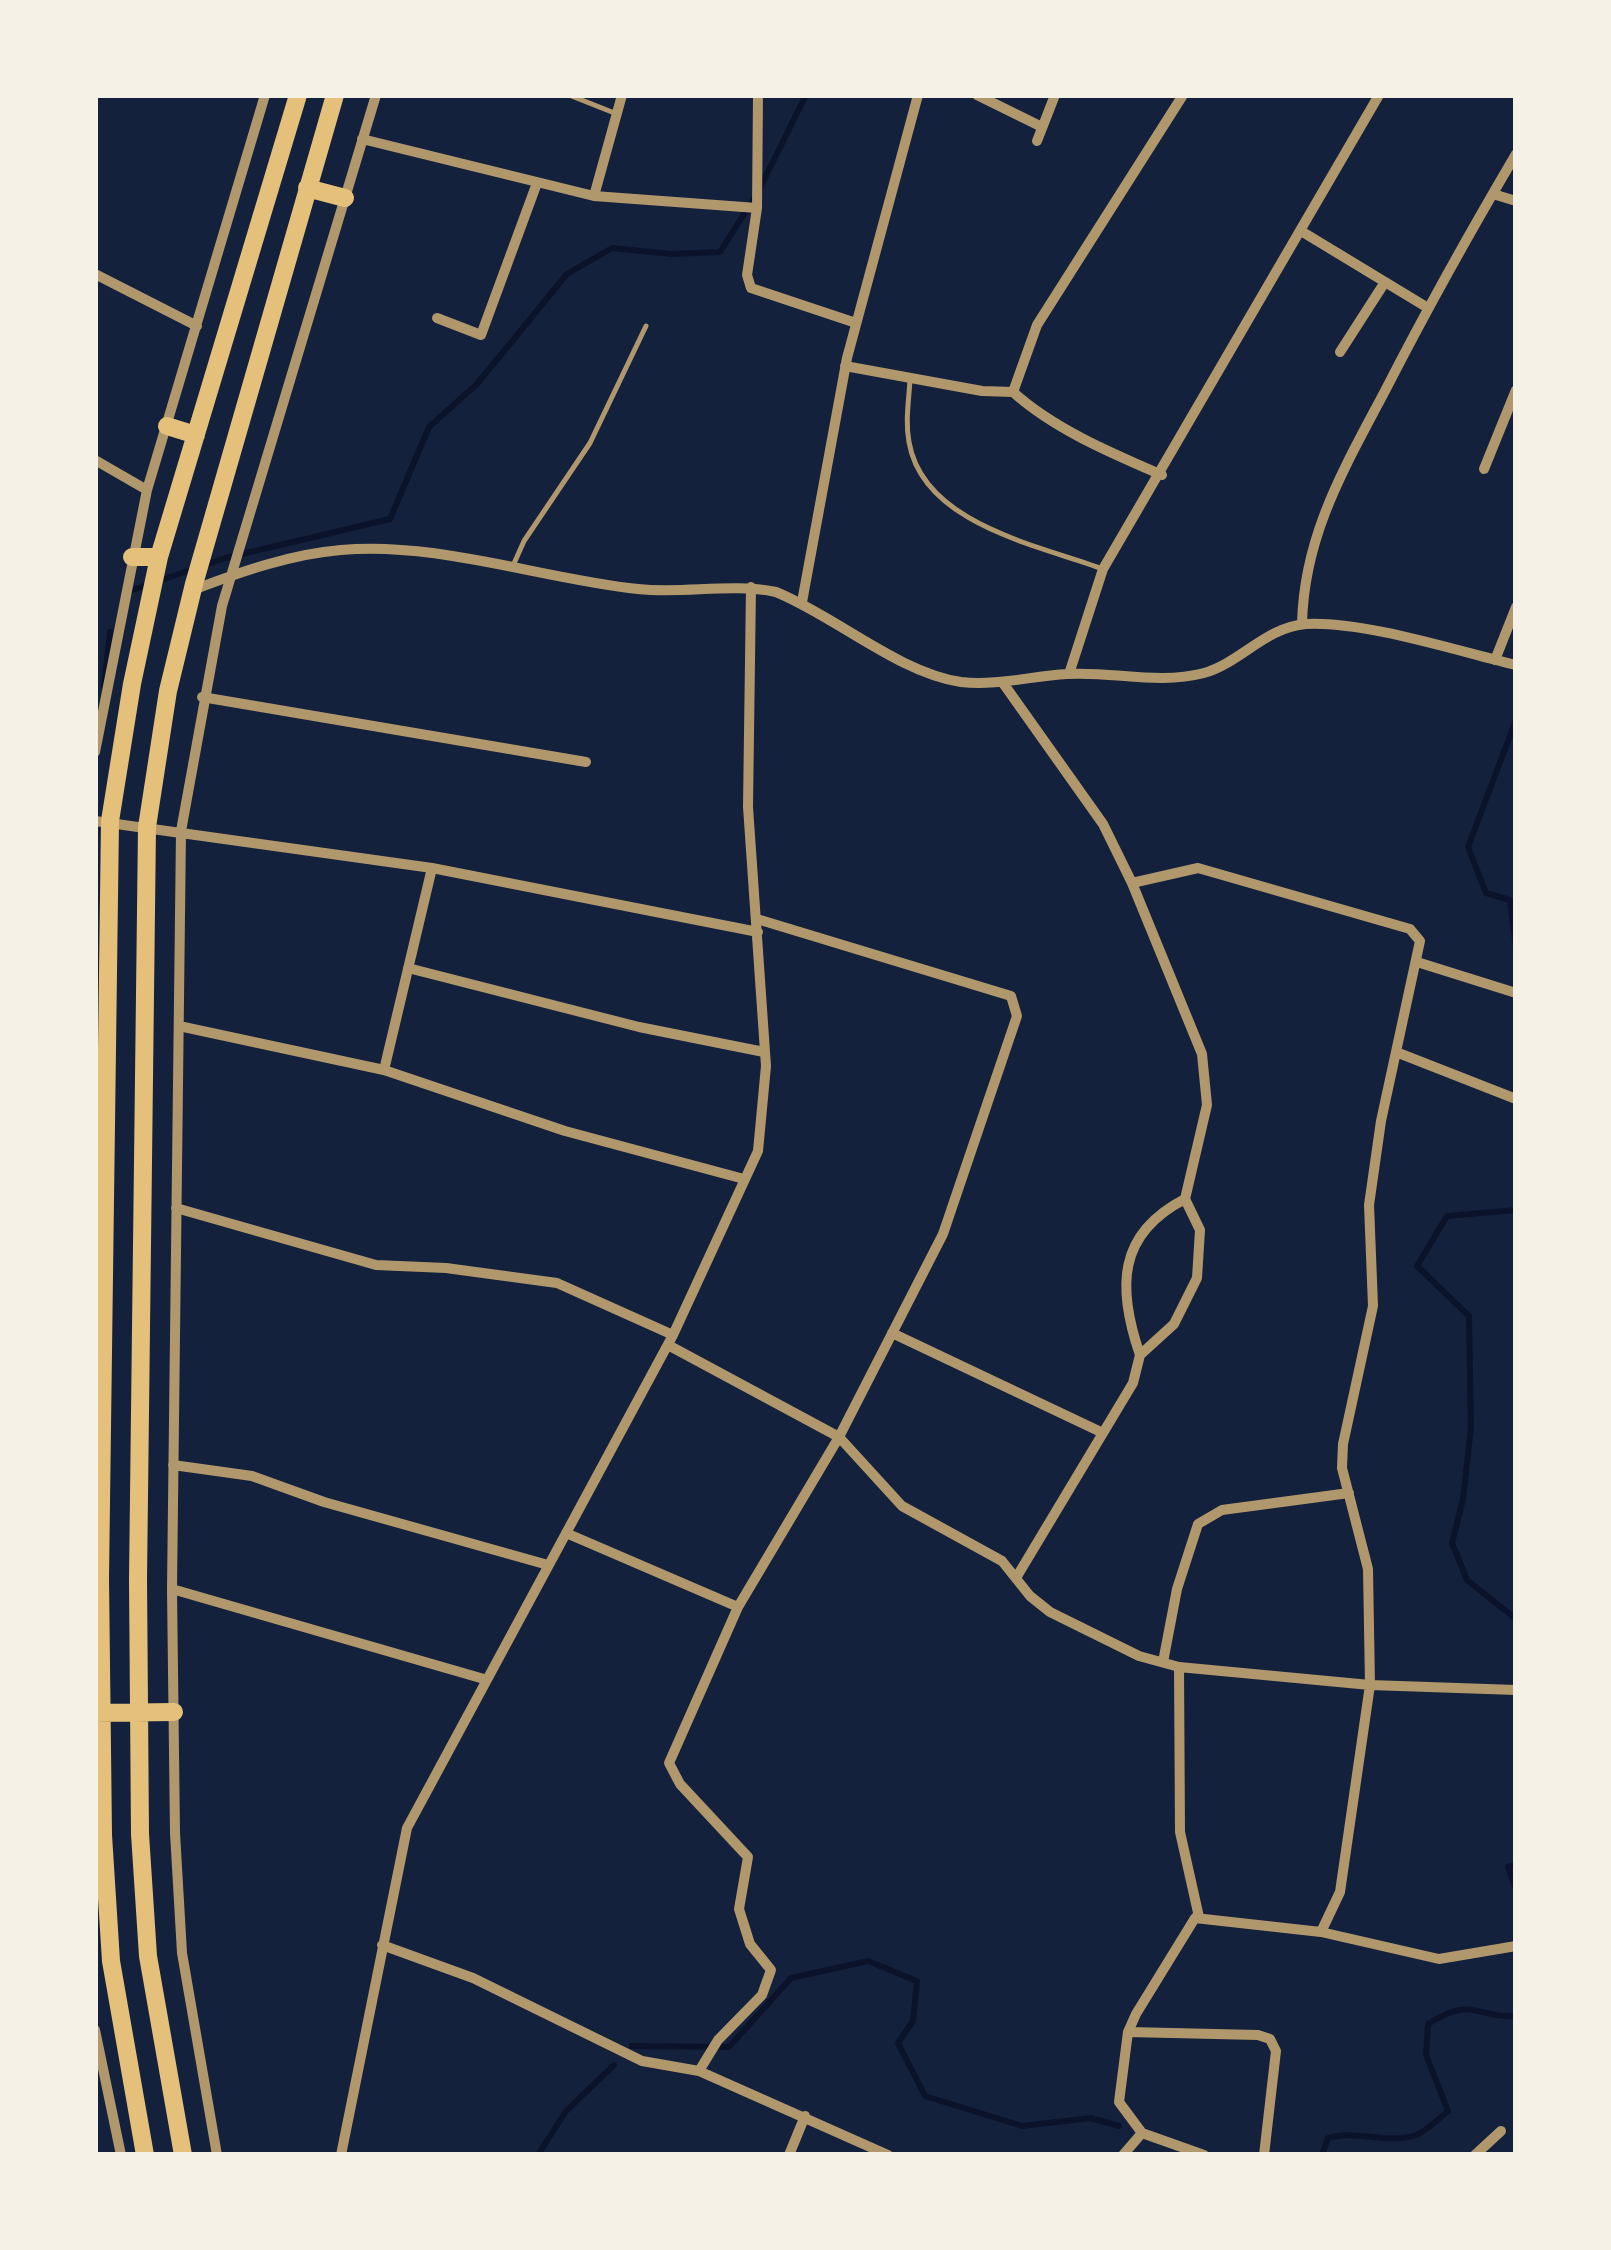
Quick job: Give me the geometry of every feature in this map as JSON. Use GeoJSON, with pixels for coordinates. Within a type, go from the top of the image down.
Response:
{"type":"FeatureCollection","features":[{"type":"Feature","properties":{"kind":"main road"},"geometry":{"type":"LineString","coordinates":[[145,2155],[111,1960],[98,1713],[102,821],[150,589],[298,95]]}},
{"type":"Feature","properties":{"kind":"main road"},"geometry":{"type":"LineString","coordinates":[[182,2155],[148,1956],[139,1712],[147,826],[168,691],[193,587],[335,95]]}},
{"type":"Feature","properties":{"kind":"main road"},"geometry":{"type":"LineString","coordinates":[[307,188],[345,198]]}},
{"type":"Feature","properties":{"kind":"main road"},"geometry":{"type":"LineString","coordinates":[[166,426],[196,435]]}},
{"type":"Feature","properties":{"kind":"main road"},"geometry":{"type":"LineString","coordinates":[[130,565],[158,562]]}},
{"type":"Feature","properties":{"kind":"main road"},"geometry":{"type":"LineString","coordinates":[[98,1713],[174,1712]]}},
{"type":"Feature","properties":{"kind":"street"},"geometry":{"type":"LineString","coordinates":[[95,752],[148,490],[265,95]]}},
{"type":"Feature","properties":{"kind":"street"},"geometry":{"type":"LineString","coordinates":[[218,2155],[182,1952],[174,1833],[172,1589],[181,832],[202,698],[240,544],[376,95]]}},
{"type":"Feature","properties":{"kind":"street"},"geometry":{"type":"LineString","coordinates":[[594,196],[622,95]]}},
{"type":"Feature","properties":{"kind":"street"},"geometry":{"type":"LineString","coordinates":[[758,95],[757,208],[747,275],[752,288],[856,323]]}},
{"type":"Feature","properties":{"kind":"street"},"geometry":{"type":"LineString","coordinates":[[802,602],[845,366],[918,95]]}},
{"type":"Feature","properties":{"kind":"street"},"geometry":{"type":"LineString","coordinates":[[978,95],[1042,128]]}},
{"type":"Feature","properties":{"kind":"street"},"geometry":{"type":"LineString","coordinates":[[1037,141],[1055,95]]}},
{"type":"Feature","properties":{"kind":"street"},"geometry":{"type":"LineString","coordinates":[[1013,392],[1037,325],[1183,95]]}},
{"type":"Feature","properties":{"kind":"street"},"geometry":{"type":"LineString","coordinates":[[1070,674],[1103,570],[1379,95]]}},
{"type":"Feature","properties":{"kind":"street"},"geometry":{"type":"LineString","coordinates":[[362,140],[594,196],[757,208]]}},
{"type":"Feature","properties":{"kind":"street"},"geometry":{"type":"LineString","coordinates":[[1302,624],[1303,578],[1326,504],[1428,308],[1516,154]]}},
{"type":"Feature","properties":{"kind":"street"},"geometry":{"type":"LineString","coordinates":[[437,318],[480,335],[537,183]]}},
{"type":"Feature","properties":{"kind":"street"},"geometry":{"type":"LineString","coordinates":[[1492,194],[1516,201]]}},
{"type":"Feature","properties":{"kind":"street"},"geometry":{"type":"LineString","coordinates":[[1300,232],[1428,308]]}},
{"type":"Feature","properties":{"kind":"street"},"geometry":{"type":"LineString","coordinates":[[95,274],[196,326]]}},
{"type":"Feature","properties":{"kind":"street"},"geometry":{"type":"LineString","coordinates":[[1340,352],[1384,282]]}},
{"type":"Feature","properties":{"kind":"street"},"geometry":{"type":"LineString","coordinates":[[845,366],[982,391],[1013,392],[1033,411],[1162,474]]}},
{"type":"Feature","properties":{"kind":"street"},"geometry":{"type":"LineString","coordinates":[[1484,469],[1516,390]]}},
{"type":"Feature","properties":{"kind":"street"},"geometry":{"type":"LineString","coordinates":[[95,460],[148,490]]}},
{"type":"Feature","properties":{"kind":"street"},"geometry":{"type":"LineString","coordinates":[[193,587],[233,571],[341,550],[390,549],[641,590],[751,587],[802,602],[933,676],[1002,683],[1070,674],[1155,679],[1207,672],[1259,640],[1302,624],[1335,624],[1516,664]]}},
{"type":"Feature","properties":{"kind":"street"},"geometry":{"type":"LineString","coordinates":[[341,2155],[406,1828],[671,1340],[758,1150],[764,1052],[748,807],[751,587]]}},
{"type":"Feature","properties":{"kind":"street"},"geometry":{"type":"LineString","coordinates":[[1495,660],[1516,607]]}},
{"type":"Feature","properties":{"kind":"street"},"geometry":{"type":"LineString","coordinates":[[1002,683],[1099,816],[1132,884],[1202,1054],[1206,1105],[1185,1199],[1200,1230],[1197,1278],[1174,1324],[1140,1354]]}},
{"type":"Feature","properties":{"kind":"street"},"geometry":{"type":"LineString","coordinates":[[202,698],[586,762]]}},
{"type":"Feature","properties":{"kind":"street"},"geometry":{"type":"LineString","coordinates":[[102,821],[432,868],[758,932]]}},
{"type":"Feature","properties":{"kind":"street"},"geometry":{"type":"LineString","coordinates":[[384,1070],[432,868]]}},
{"type":"Feature","properties":{"kind":"street"},"geometry":{"type":"LineString","coordinates":[[1132,884],[1191,868],[1207,871],[1410,929],[1420,941],[1369,1205],[1373,1306],[1343,1444],[1342,1468],[1368,1569],[1370,1684],[1340,1892],[1322,1932]]}},
{"type":"Feature","properties":{"kind":"street"},"geometry":{"type":"LineString","coordinates":[[699,2071],[718,2040],[762,1994],[771,1970],[750,1944],[739,1910],[748,1857],[680,1784],[669,1757],[738,1607],[839,1437],[943,1234],[1016,1024],[1017,1004],[1011,996],[757,919]]}},
{"type":"Feature","properties":{"kind":"street"},"geometry":{"type":"LineString","coordinates":[[1417,962],[1516,994]]}},
{"type":"Feature","properties":{"kind":"street"},"geometry":{"type":"LineString","coordinates":[[408,968],[639,1027],[764,1052]]}},
{"type":"Feature","properties":{"kind":"street"},"geometry":{"type":"LineString","coordinates":[[179,1026],[384,1070],[565,1130],[744,1178]]}},
{"type":"Feature","properties":{"kind":"street"},"geometry":{"type":"LineString","coordinates":[[1396,1052],[1516,1099]]}},
{"type":"Feature","properties":{"kind":"street"},"geometry":{"type":"LineString","coordinates":[[1016,1578],[1133,1383],[1140,1354],[1128,1318],[1126,1282],[1134,1248],[1153,1215],[1185,1199]]}},
{"type":"Feature","properties":{"kind":"street"},"geometry":{"type":"LineString","coordinates":[[176,1208],[376,1265],[446,1268],[557,1283],[671,1340],[839,1437],[902,1506],[1002,1561],[1050,1612],[1139,1656],[1179,1667],[1370,1684],[1516,1690]]}},
{"type":"Feature","properties":{"kind":"street"},"geometry":{"type":"LineString","coordinates":[[892,1333],[1103,1433]]}},
{"type":"Feature","properties":{"kind":"street"},"geometry":{"type":"LineString","coordinates":[[173,1466],[252,1476],[324,1502],[548,1565]]}},
{"type":"Feature","properties":{"kind":"street"},"geometry":{"type":"LineString","coordinates":[[1163,1662],[1177,1589],[1198,1524],[1222,1510],[1349,1493]]}},
{"type":"Feature","properties":{"kind":"street"},"geometry":{"type":"LineString","coordinates":[[566,1533],[738,1607]]}},
{"type":"Feature","properties":{"kind":"street"},"geometry":{"type":"LineString","coordinates":[[172,1589],[484,1679]]}},
{"type":"Feature","properties":{"kind":"street"},"geometry":{"type":"LineString","coordinates":[[1179,1667],[1180,1832],[1199,1917]]}},
{"type":"Feature","properties":{"kind":"street"},"geometry":{"type":"LineString","coordinates":[[1204,2155],[1142,2133],[1120,2102],[1128,2032],[1191,1921],[1199,1917],[1322,1932],[1439,1959],[1516,1946]]}},
{"type":"Feature","properties":{"kind":"street"},"geometry":{"type":"LineString","coordinates":[[382,1945],[473,1978],[642,2061],[699,2071],[888,2155]]}},
{"type":"Feature","properties":{"kind":"street"},"geometry":{"type":"LineString","coordinates":[[95,2030],[100,2079],[121,2155]]}},
{"type":"Feature","properties":{"kind":"street"},"geometry":{"type":"LineString","coordinates":[[1128,2032],[1258,2035],[1270,2040],[1276,2052],[1264,2155]]}},
{"type":"Feature","properties":{"kind":"street"},"geometry":{"type":"LineString","coordinates":[[789,2155],[805,2116]]}},
{"type":"Feature","properties":{"kind":"street"},"geometry":{"type":"LineString","coordinates":[[1475,2155],[1500,2132]]}},
{"type":"Feature","properties":{"kind":"street"},"geometry":{"type":"LineString","coordinates":[[1123,2155],[1142,2133]]}},
{"type":"Feature","properties":{"kind":"lane"},"geometry":{"type":"LineString","coordinates":[[569,95],[617,114]]}},
{"type":"Feature","properties":{"kind":"lane"},"geometry":{"type":"LineString","coordinates":[[512,569],[524,541],[590,442],[646,326]]}},
{"type":"Feature","properties":{"kind":"lane"},"geometry":{"type":"LineString","coordinates":[[911,376],[909,445],[921,474],[940,498],[971,519],[1103,570]]}},
{"type":"Feature","properties":{"kind":"waterway"},"geometry":{"type":"LineString","coordinates":[[127,592],[225,558],[390,519],[429,427],[477,384],[567,274],[612,248],[671,254],[720,252],[758,192],[806,95]]}},
{"type":"Feature","properties":{"kind":"waterway"},"geometry":{"type":"LineString","coordinates":[[104,686],[110,632]]}},
{"type":"Feature","properties":{"kind":"waterway"},"geometry":{"type":"LineString","coordinates":[[1516,720],[1468,847],[1486,893],[1510,900],[1516,948]]}},
{"type":"Feature","properties":{"kind":"waterway"},"geometry":{"type":"LineString","coordinates":[[1516,1210],[1447,1216],[1417,1266],[1469,1316],[1471,1427],[1463,1499],[1452,1543],[1467,1580],[1516,1619]]}},
{"type":"Feature","properties":{"kind":"waterway"},"geometry":{"type":"LineString","coordinates":[[1516,1865],[1508,1867],[1516,1889]]}},
{"type":"Feature","properties":{"kind":"waterway"},"geometry":{"type":"LineString","coordinates":[[632,2046],[729,2047],[791,1978],[868,1961],[917,1981],[913,2021],[898,2043],[925,2096],[1022,2126],[1091,2118],[1119,2126]]}},
{"type":"Feature","properties":{"kind":"waterway"},"geometry":{"type":"LineString","coordinates":[[1322,2155],[1328,2138],[1405,2138],[1424,2131],[1448,2111],[1426,2055],[1428,2024],[1443,2015],[1466,2010],[1516,2016]]}},
{"type":"Feature","properties":{"kind":"waterway"},"geometry":{"type":"LineString","coordinates":[[538,2155],[566,2111],[614,2065]]}}]}
